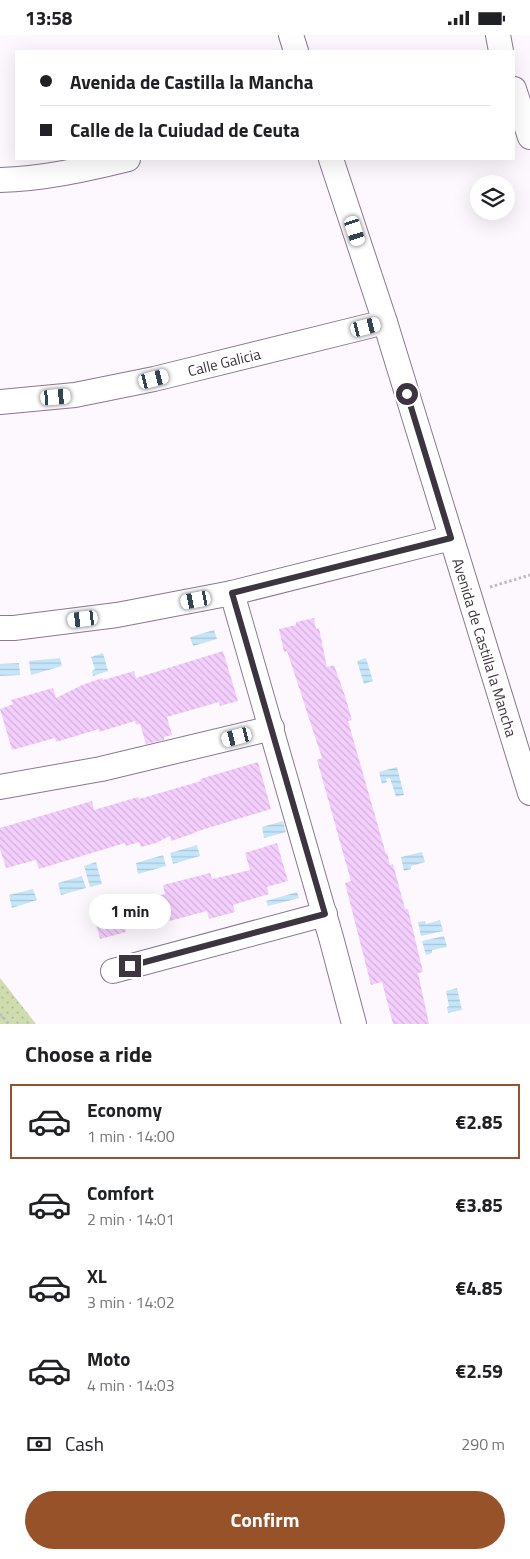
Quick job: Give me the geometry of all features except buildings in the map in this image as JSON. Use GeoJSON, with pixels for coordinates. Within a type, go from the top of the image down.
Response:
{"type":"FeatureCollection","features":[{"type":"Feature","properties":{"kind":"street"},"geometry":{"type":"LineString","coordinates":[[291,35],[296,50]]}},
{"type":"Feature","properties":{"kind":"street"},"geometry":{"type":"LineString","coordinates":[[498,35],[501,50]]}},
{"type":"Feature","properties":{"kind":"street"},"geometry":{"type":"LineString","coordinates":[[515,92],[530,137]]}},
{"type":"Feature","properties":{"kind":"street"},"geometry":{"type":"LineString","coordinates":[[0,180],[14,180],[91,168],[124,160]]}},
{"type":"Feature","properties":{"kind":"street","name":"Avenida de Castilla la Mancha"},"geometry":{"type":"LineString","coordinates":[[331,160],[386,322],[530,793]]}},
{"type":"Feature","properties":{"kind":"street","name":"Calle Galicia"},"geometry":{"type":"LineString","coordinates":[[0,401],[75,395],[154,379],[386,322]]}},
{"type":"Feature","properties":{"kind":"street"},"geometry":{"type":"LineString","coordinates":[[0,628],[14,628],[118,615],[232,593],[451,538]]}},
{"type":"Feature","properties":{"kind":"street"},"geometry":{"type":"LineString","coordinates":[[232,593],[325,914],[354,1024]]}},
{"type":"Feature","properties":{"kind":"street"},"geometry":{"type":"LineString","coordinates":[[0,787],[100,769],[272,728]]}},
{"type":"Feature","properties":{"kind":"street"},"geometry":{"type":"LineString","coordinates":[[113,971],[325,914]]}},
{"type":"Feature","properties":{"kind":"path"},"geometry":{"type":"LineString","coordinates":[[468,593],[530,575]]}},
{"type":"Feature","properties":{"kind":"path"},"geometry":{"type":"LineString","coordinates":[[0,1014],[9,1024]]}},
{"type":"Feature","properties":{"kind":"green space"},"geometry":{"type":"Polygon","coordinates":[[[0,978],[36,1024],[0,1024],[0,978]]]}},
{"type":"Feature","properties":{"kind":"water"},"geometry":{"type":"Polygon","coordinates":[[[214,630],[217,639],[193,646],[190,637],[214,630]]]}},
{"type":"Feature","properties":{"kind":"water"},"geometry":{"type":"Polygon","coordinates":[[[103,653],[108,671],[93,676],[92,671],[95,669],[91,657],[103,653]]]}},
{"type":"Feature","properties":{"kind":"water"},"geometry":{"type":"Polygon","coordinates":[[[60,658],[62,666],[31,675],[29,661],[60,658]]]}},
{"type":"Feature","properties":{"kind":"water"},"geometry":{"type":"Polygon","coordinates":[[[366,658],[373,681],[364,684],[357,661],[366,658]]]}},
{"type":"Feature","properties":{"kind":"water"},"geometry":{"type":"Polygon","coordinates":[[[19,663],[20,675],[0,676],[0,664],[19,663]]]}},
{"type":"Feature","properties":{"kind":"water"},"geometry":{"type":"Polygon","coordinates":[[[397,767],[404,795],[396,797],[390,778],[386,779],[387,782],[382,784],[379,772],[397,767]]]}},
{"type":"Feature","properties":{"kind":"water"},"geometry":{"type":"Polygon","coordinates":[[[283,821],[286,832],[264,838],[262,827],[283,821]]]}},
{"type":"Feature","properties":{"kind":"water"},"geometry":{"type":"Polygon","coordinates":[[[197,845],[200,856],[173,864],[170,853],[197,845]]]}},
{"type":"Feature","properties":{"kind":"water"},"geometry":{"type":"Polygon","coordinates":[[[422,852],[425,862],[411,866],[411,869],[404,871],[401,857],[422,852]]]}},
{"type":"Feature","properties":{"kind":"water"},"geometry":{"type":"Polygon","coordinates":[[[163,855],[166,866],[138,874],[136,863],[163,855]]]}},
{"type":"Feature","properties":{"kind":"water"},"geometry":{"type":"Polygon","coordinates":[[[96,862],[102,884],[90,887],[84,866],[96,862]]]}},
{"type":"Feature","properties":{"kind":"water"},"geometry":{"type":"Polygon","coordinates":[[[82,876],[86,888],[61,895],[58,883],[82,876]]]}},
{"type":"Feature","properties":{"kind":"water"},"geometry":{"type":"Polygon","coordinates":[[[33,889],[37,900],[12,908],[9,895],[33,889]]]}},
{"type":"Feature","properties":{"kind":"water"},"geometry":{"type":"Polygon","coordinates":[[[297,892],[299,898],[268,906],[266,901],[297,892]]]}},
{"type":"Feature","properties":{"kind":"water"},"geometry":{"type":"Polygon","coordinates":[[[440,920],[443,931],[421,936],[418,922],[425,921],[426,924],[440,920]]]}},
{"type":"Feature","properties":{"kind":"water"},"geometry":{"type":"Polygon","coordinates":[[[444,936],[447,947],[432,950],[432,953],[426,955],[422,941],[444,936]]]}},
{"type":"Feature","properties":{"kind":"water"},"geometry":{"type":"Polygon","coordinates":[[[457,988],[462,1010],[448,1013],[447,1007],[449,1006],[446,991],[457,988]]]}},
{"type":"Feature","properties":{"kind":"route"},"geometry":{"type":"LineString","coordinates":[[130,966],[325,914],[232,593],[451,538],[407,394]]}}]}
